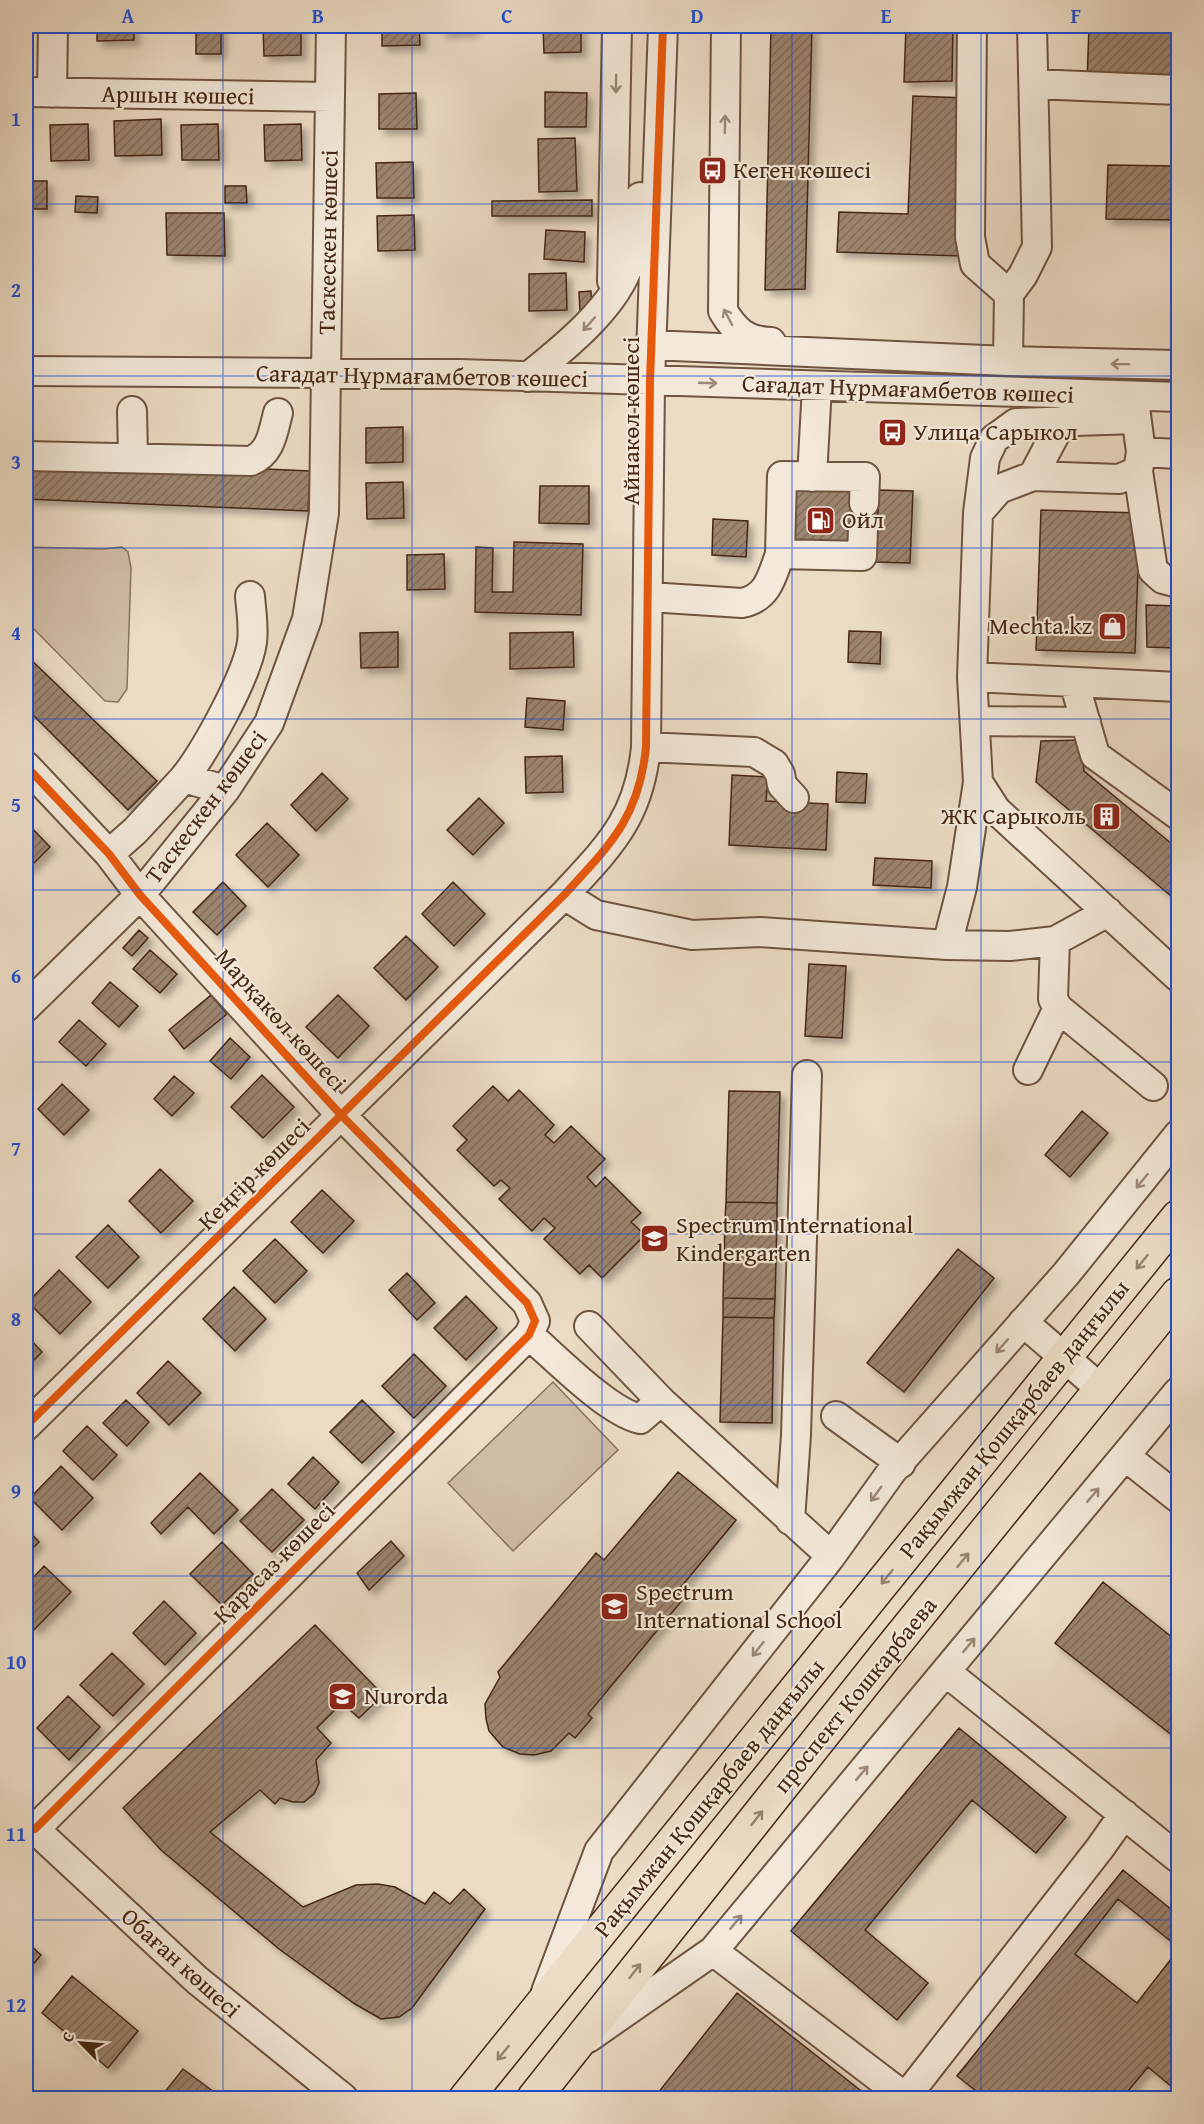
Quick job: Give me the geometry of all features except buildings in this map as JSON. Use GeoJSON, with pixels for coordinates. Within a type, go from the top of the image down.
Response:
{"type":"FeatureCollection","features":[{"type":"Feature","properties":{"kind":"main road","name":"Рақымжан Қошқарбаев даңғылы"},"geometry":{"type":"LineString","coordinates":[[466,2098],[1179,1217]]}},
{"type":"Feature","properties":{"kind":"main road","name":"проспект Кошкарбаева"},"geometry":{"type":"LineString","coordinates":[[534,2098],[1179,1294]]}},
{"type":"Feature","properties":{"kind":"street"},"geometry":{"type":"LineString","coordinates":[[39,92],[53,26]]}},
{"type":"Feature","properties":{"kind":"street","name":"Таскескен көшесі"},"geometry":{"type":"LineString","coordinates":[[26,1007],[140,895],[225,790],[269,723],[308,619],[324,513],[331,26]]}},
{"type":"Feature","properties":{"kind":"street"},"geometry":{"type":"LineString","coordinates":[[611,296],[617,26]]}},
{"type":"Feature","properties":{"kind":"street","name":"Айнакөл көшесі"},"geometry":{"type":"LineString","coordinates":[[630,815],[639,792],[646,747],[650,597],[650,381],[663,26]]}},
{"type":"Feature","properties":{"kind":"street"},"geometry":{"type":"LineString","coordinates":[[726,26],[723,311],[742,336],[757,341],[879,345],[921,357]]}},
{"type":"Feature","properties":{"kind":"street"},"geometry":{"type":"LineString","coordinates":[[972,26],[970,237],[975,264],[1009,294]]}},
{"type":"Feature","properties":{"kind":"street"},"geometry":{"type":"LineString","coordinates":[[1008,361],[1009,294],[1023,275],[1037,247],[1032,26]]}},
{"type":"Feature","properties":{"kind":"street"},"geometry":{"type":"LineString","coordinates":[[614,202],[662,81]]}},
{"type":"Feature","properties":{"kind":"street"},"geometry":{"type":"LineString","coordinates":[[1034,84],[1179,90]]}},
{"type":"Feature","properties":{"kind":"street","name":"Аршын көшесі"},"geometry":{"type":"LineString","coordinates":[[39,92],[330,97]]}},
{"type":"Feature","properties":{"kind":"street"},"geometry":{"type":"LineString","coordinates":[[528,376],[588,326],[611,296],[630,263],[643,183],[658,135]]}},
{"type":"Feature","properties":{"kind":"street","name":"Сағадат Нұрмағамбетов көшесі"},"geometry":{"type":"LineString","coordinates":[[651,345],[1008,361],[1179,365]]}},
{"type":"Feature","properties":{"kind":"street","name":"Сағадат Нұрмағамбетов көшесі"},"geometry":{"type":"LineString","coordinates":[[26,371],[528,376],[818,386],[1135,407],[1179,397]]}},
{"type":"Feature","properties":{"kind":"street"},"geometry":{"type":"LineString","coordinates":[[812,477],[818,386]]}},
{"type":"Feature","properties":{"kind":"street"},"geometry":{"type":"LineString","coordinates":[[947,945],[962,887],[978,782],[972,677],[978,513],[985,458],[994,439],[1016,423],[1062,421],[1135,407],[1154,570],[1163,579],[1179,583]]}},
{"type":"Feature","properties":{"kind":"street"},"geometry":{"type":"LineString","coordinates":[[132,411],[134,458]]}},
{"type":"Feature","properties":{"kind":"street"},"geometry":{"type":"LineString","coordinates":[[26,456],[251,461],[262,456],[268,446],[278,413]]}},
{"type":"Feature","properties":{"kind":"street"},"geometry":{"type":"LineString","coordinates":[[1033,476],[1062,421]]}},
{"type":"Feature","properties":{"kind":"street"},"geometry":{"type":"LineString","coordinates":[[978,513],[999,489],[1033,476],[1119,479],[1140,461],[1179,454]]}},
{"type":"Feature","properties":{"kind":"street"},"geometry":{"type":"LineString","coordinates":[[650,597],[742,603],[754,601],[764,593],[780,554],[782,476],[865,477],[862,556],[780,554]]}},
{"type":"Feature","properties":{"kind":"street"},"geometry":{"type":"LineString","coordinates":[[109,854],[135,831],[198,760],[245,667],[252,641],[250,596]]}},
{"type":"Feature","properties":{"kind":"street"},"geometry":{"type":"LineString","coordinates":[[972,677],[1179,687]]}},
{"type":"Feature","properties":{"kind":"street"},"geometry":{"type":"LineString","coordinates":[[1074,682],[1095,755],[1179,815]]}},
{"type":"Feature","properties":{"kind":"street"},"geometry":{"type":"LineString","coordinates":[[975,721],[1086,722]]}},
{"type":"Feature","properties":{"kind":"street"},"geometry":{"type":"LineString","coordinates":[[646,747],[754,752],[774,764],[780,774],[782,785],[794,798]]}},
{"type":"Feature","properties":{"kind":"street","name":"Марқакөл көшесі"},"geometry":{"type":"LineString","coordinates":[[26,766],[109,854],[140,895],[341,1115],[527,1303],[532,1328],[598,1394],[629,1417],[640,1419],[661,1401]]}},
{"type":"Feature","properties":{"kind":"street"},"geometry":{"type":"LineString","coordinates":[[184,778],[225,790]]}},
{"type":"Feature","properties":{"kind":"street"},"geometry":{"type":"LineString","coordinates":[[978,782],[996,810],[1179,976]]}},
{"type":"Feature","properties":{"kind":"street","name":"Кеңгір көшесі"},"geometry":{"type":"LineString","coordinates":[[26,1426],[564,895],[612,843],[630,815]]}},
{"type":"Feature","properties":{"kind":"street"},"geometry":{"type":"LineString","coordinates":[[564,895],[596,915],[692,935],[760,932],[947,945],[1010,946],[1055,941],[1108,912]]}},
{"type":"Feature","properties":{"kind":"street"},"geometry":{"type":"LineString","coordinates":[[1055,941],[1053,999],[1058,1008],[1153,1086]]}},
{"type":"Feature","properties":{"kind":"street"},"geometry":{"type":"LineString","coordinates":[[1028,1070],[1058,1008]]}},
{"type":"Feature","properties":{"kind":"street"},"geometry":{"type":"LineString","coordinates":[[790,1520],[796,1435],[807,1075]]}},
{"type":"Feature","properties":{"kind":"street"},"geometry":{"type":"LineString","coordinates":[[540,2008],[598,1851],[831,1556],[892,1471],[1023,1322],[1179,1135]]}},
{"type":"Feature","properties":{"kind":"street"},"geometry":{"type":"LineString","coordinates":[[1023,1322],[1101,1389]]}},
{"type":"Feature","properties":{"kind":"street"},"geometry":{"type":"LineString","coordinates":[[589,1326],[661,1401],[831,1556]]}},
{"type":"Feature","properties":{"kind":"street","name":"Қарасаз көшесі"},"geometry":{"type":"LineString","coordinates":[[30,1825],[532,1328]]}},
{"type":"Feature","properties":{"kind":"street"},"geometry":{"type":"LineString","coordinates":[[574,2047],[712,1951],[1179,1392]]}},
{"type":"Feature","properties":{"kind":"street"},"geometry":{"type":"LineString","coordinates":[[836,1416],[901,1463]]}},
{"type":"Feature","properties":{"kind":"street"},"geometry":{"type":"LineString","coordinates":[[1125,1456],[1179,1498]]}},
{"type":"Feature","properties":{"kind":"street"},"geometry":{"type":"LineString","coordinates":[[946,1672],[1179,1858]]}},
{"type":"Feature","properties":{"kind":"street"},"geometry":{"type":"LineString","coordinates":[[712,1951],[905,2098],[1124,1814]]}},
{"type":"Feature","properties":{"kind":"street","name":"Обаған көшесі"},"geometry":{"type":"LineString","coordinates":[[30,1825],[197,1980],[343,2098]]}},
{"type":"Feature","properties":{"kind":"shaded area"},"geometry":{"type":"Polygon","coordinates":[[[26,547],[103,549],[122,547],[128,552],[131,568],[127,689],[118,702],[105,701],[26,621],[26,547]]]}},
{"type":"Feature","properties":{"kind":"shaded area"},"geometry":{"type":"Polygon","coordinates":[[[553,1382],[618,1450],[513,1551],[448,1483],[553,1382]]]}},
{"type":"Feature","properties":{"kind":"cycle path"},"geometry":{"type":"LineString","coordinates":[[26,1426],[564,895],[608,845],[629,812],[637,793],[646,747],[650,381],[663,26]]}},
{"type":"Feature","properties":{"kind":"cycle path"},"geometry":{"type":"LineString","coordinates":[[26,766],[109,854],[140,895],[341,1115],[527,1303],[535,1321],[529,1335],[35,1829]]}},
{"type":"Feature","properties":{"kind":"place","name":"Кеген көшесі"},"geometry":{"type":"Point","coordinates":[712,170]}},
{"type":"Feature","properties":{"kind":"place","name":"Улица Сарыкол"},"geometry":{"type":"Point","coordinates":[892,432]}},
{"type":"Feature","properties":{"kind":"place","name":"Ойл"},"geometry":{"type":"Point","coordinates":[821,520]}},
{"type":"Feature","properties":{"kind":"place","name":"Mechta.kz"},"geometry":{"type":"Point","coordinates":[1113,626]}},
{"type":"Feature","properties":{"kind":"place","name":"ЖК Сарыколь"},"geometry":{"type":"Point","coordinates":[1107,816]}},
{"type":"Feature","properties":{"kind":"place","name":"Spectrum International Kindergarten"},"geometry":{"type":"Point","coordinates":[655,1239]}},
{"type":"Feature","properties":{"kind":"place","name":"Spectrum International School"},"geometry":{"type":"Point","coordinates":[615,1606]}},
{"type":"Feature","properties":{"kind":"place","name":"Nurorda"},"geometry":{"type":"Point","coordinates":[343,1696]}}]}
